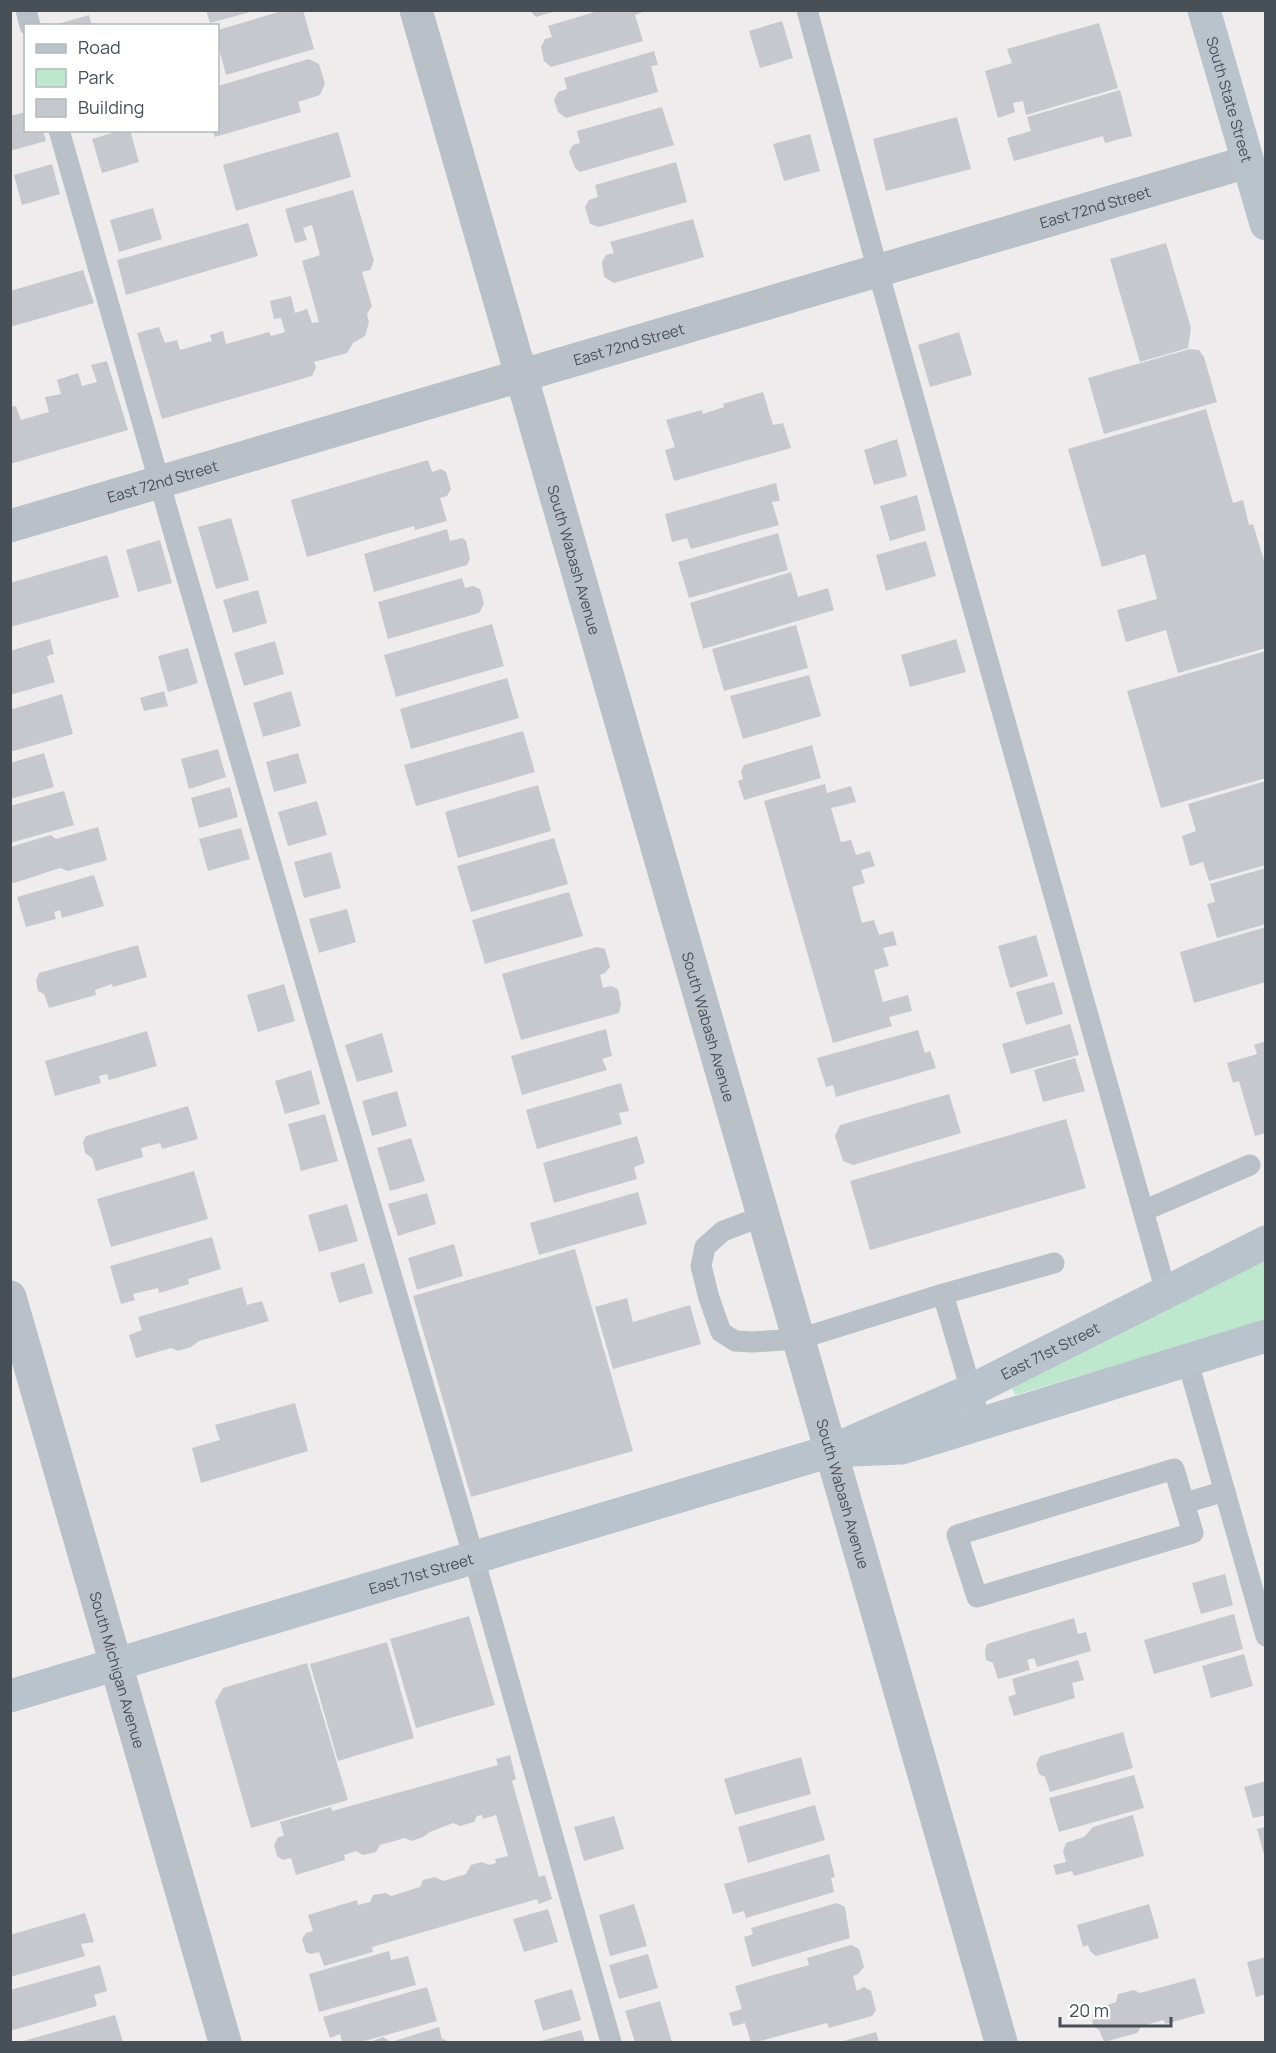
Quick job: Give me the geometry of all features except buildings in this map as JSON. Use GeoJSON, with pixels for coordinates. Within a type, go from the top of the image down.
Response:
{"type":"FeatureCollection","features":[{"type":"Feature","properties":{"kind":"main road","name":"South State Street"},"geometry":{"type":"LineString","coordinates":[[1204,10],[1266,224]]}},
{"type":"Feature","properties":{"kind":"main road","name":"East 71st Street"},"geometry":{"type":"LineString","coordinates":[[10,1696],[831,1451],[970,1391],[1266,1242]]}},
{"type":"Feature","properties":{"kind":"main road","name":"East 71st Street"},"geometry":{"type":"LineString","coordinates":[[831,1451],[902,1448],[1266,1336]]}},
{"type":"Feature","properties":{"kind":"street","name":"South Wabash Avenue"},"geometry":{"type":"LineString","coordinates":[[416,10],[1001,2043]]}},
{"type":"Feature","properties":{"kind":"street","name":"East 72nd Street"},"geometry":{"type":"LineString","coordinates":[[10,526],[1248,162]]}},
{"type":"Feature","properties":{"kind":"street","name":"South Michigan Avenue"},"geometry":{"type":"LineString","coordinates":[[10,1297],[225,2043]]}},
{"type":"Feature","properties":{"kind":"lane"},"geometry":{"type":"LineString","coordinates":[[807,10],[878,271],[1166,1292]]}},
{"type":"Feature","properties":{"kind":"lane"},"geometry":{"type":"LineString","coordinates":[[60,132],[159,482],[474,1557],[611,2043]]}},
{"type":"Feature","properties":{"kind":"lane"},"geometry":{"type":"LineString","coordinates":[[1143,1211],[1250,1165]]}},
{"type":"Feature","properties":{"kind":"lane"},"geometry":{"type":"LineString","coordinates":[[763,1216],[723,1231],[705,1247],[701,1266],[709,1298],[722,1332],[735,1341],[799,1339],[943,1294],[1053,1263]]}},
{"type":"Feature","properties":{"kind":"lane"},"geometry":{"type":"LineString","coordinates":[[943,1294],[981,1424]]}},
{"type":"Feature","properties":{"kind":"lane"},"geometry":{"type":"LineString","coordinates":[[1187,1359],[1266,1636]]}},
{"type":"Feature","properties":{"kind":"lane"},"geometry":{"type":"LineString","coordinates":[[1174,1469],[1185,1503],[1193,1533],[977,1597],[957,1534],[1174,1469]]}},
{"type":"Feature","properties":{"kind":"lane"},"geometry":{"type":"LineString","coordinates":[[1185,1503],[1224,1491]]}},
{"type":"Feature","properties":{"kind":"green space"},"geometry":{"type":"Polygon","coordinates":[[[1265,1260],[1265,1321],[1015,1395],[1010,1383],[1265,1260]]]}}]}
